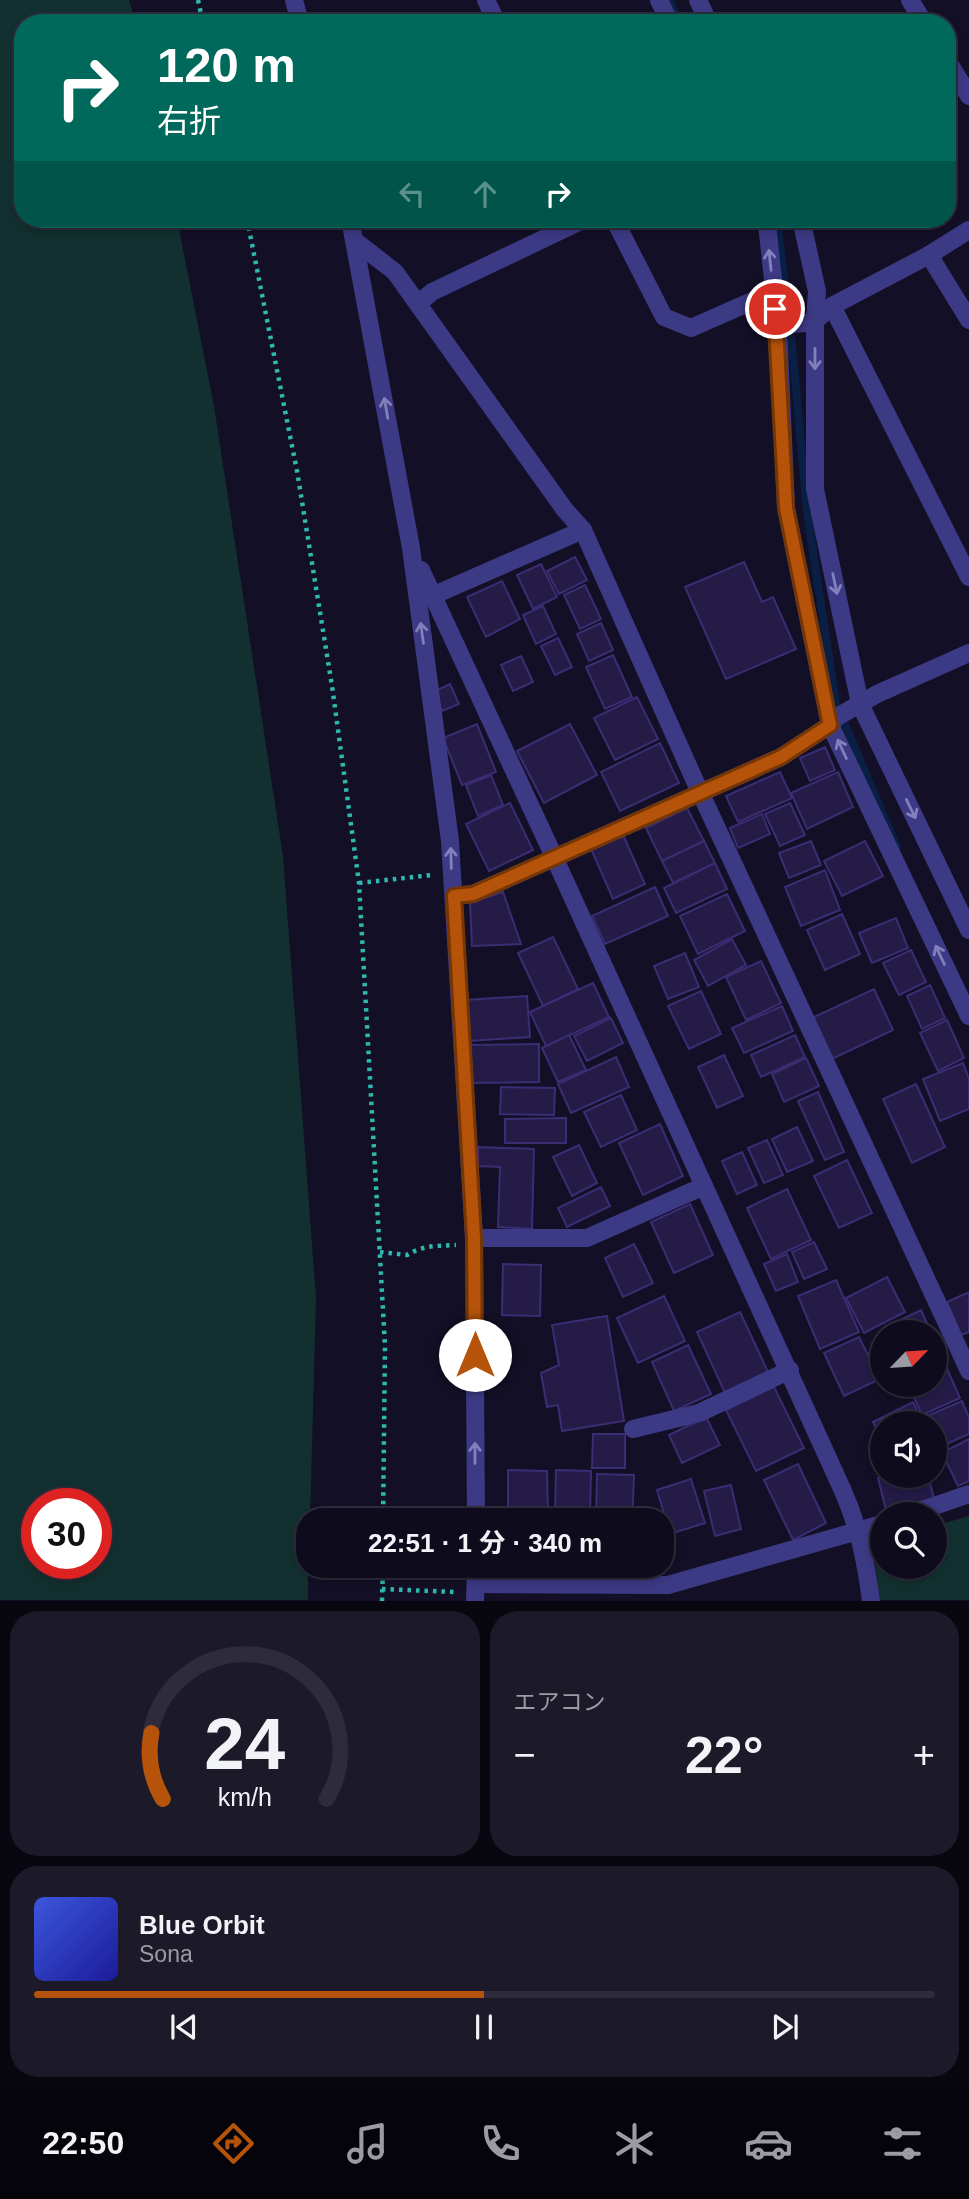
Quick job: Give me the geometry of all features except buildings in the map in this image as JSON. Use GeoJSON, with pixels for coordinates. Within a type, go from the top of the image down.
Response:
{"type":"FeatureCollection","features":[{"type":"Feature","properties":{"kind":"street"},"geometry":{"type":"LineString","coordinates":[[956,75],[969,96]]}},
{"type":"Feature","properties":{"kind":"street"},"geometry":{"type":"LineString","coordinates":[[351,228],[411,548],[450,841],[474,1241],[476,1508]]}},
{"type":"Feature","properties":{"kind":"street"},"geometry":{"type":"LineString","coordinates":[[419,303],[432,292],[566,228]]}},
{"type":"Feature","properties":{"kind":"street"},"geometry":{"type":"LineString","coordinates":[[619,228],[664,317],[691,328],[774,292]]}},
{"type":"Feature","properties":{"kind":"street"},"geometry":{"type":"LineString","coordinates":[[767,228],[774,292],[781,325],[786,508],[845,713],[969,1016]]}},
{"type":"Feature","properties":{"kind":"street"},"geometry":{"type":"LineString","coordinates":[[802,228],[817,291],[811,322],[815,489],[845,713],[969,930]]}},
{"type":"Feature","properties":{"kind":"street"},"geometry":{"type":"LineString","coordinates":[[781,325],[811,322],[832,306],[929,256],[969,230]]}},
{"type":"Feature","properties":{"kind":"street"},"geometry":{"type":"LineString","coordinates":[[355,241],[396,272],[565,510],[583,530],[700,793],[969,1371]]}},
{"type":"Feature","properties":{"kind":"street"},"geometry":{"type":"LineString","coordinates":[[929,256],[969,320]]}},
{"type":"Feature","properties":{"kind":"street"},"geometry":{"type":"LineString","coordinates":[[832,306],[969,577]]}},
{"type":"Feature","properties":{"kind":"street"},"geometry":{"type":"LineString","coordinates":[[432,596],[583,530]]}},
{"type":"Feature","properties":{"kind":"street"},"geometry":{"type":"LineString","coordinates":[[411,548],[790,1370],[859,1531],[871,1601]]}},
{"type":"Feature","properties":{"kind":"street"},"geometry":{"type":"LineString","coordinates":[[454,896],[473,894],[781,757],[877,694],[969,653]]}},
{"type":"Feature","properties":{"kind":"street"},"geometry":{"type":"LineString","coordinates":[[474,1241],[587,1238],[704,1186]]}},
{"type":"Feature","properties":{"kind":"street"},"geometry":{"type":"LineString","coordinates":[[633,1429],[699,1413],[790,1370]]}},
{"type":"Feature","properties":{"kind":"street"},"geometry":{"type":"LineString","coordinates":[[946,1502],[969,1494]]}},
{"type":"Feature","properties":{"kind":"street"},"geometry":{"type":"LineString","coordinates":[[476,1583],[669,1593],[870,1528]]}},
{"type":"Feature","properties":{"kind":"path"},"geometry":{"type":"LineString","coordinates":[[249,228],[299,484],[332,686],[359,883],[385,1346],[383,1508]]}},
{"type":"Feature","properties":{"kind":"path"},"geometry":{"type":"LineString","coordinates":[[359,883],[451,873]]}},
{"type":"Feature","properties":{"kind":"path"},"geometry":{"type":"LineString","coordinates":[[380,1252],[407,1255],[426,1246],[474,1241]]}},
{"type":"Feature","properties":{"kind":"path"},"geometry":{"type":"LineString","coordinates":[[382,1578],[382,1601]]}},
{"type":"Feature","properties":{"kind":"path"},"geometry":{"type":"LineString","coordinates":[[382,1589],[458,1592],[476,1583]]}},
{"type":"Feature","properties":{"kind":"green space"},"geometry":{"type":"Polygon","coordinates":[[[0,0],[129,0],[133,14],[14,14],[14,228],[179,228],[214,406],[283,856],[316,1298],[310,1508],[296,1508],[296,1578],[308,1578],[308,1600],[0,1600],[0,0]]]}},
{"type":"Feature","properties":{"kind":"green space"},"geometry":{"type":"Polygon","coordinates":[[[969,1516],[969,1600],[880,1600],[877,1579],[947,1579],[947,1522],[969,1516]]]}},
{"type":"Feature","properties":{"kind":"waterway"},"geometry":{"type":"LineString","coordinates":[[669,0],[676,14]]}},
{"type":"Feature","properties":{"kind":"waterway"},"geometry":{"type":"LineString","coordinates":[[778,228],[807,512],[836,703],[897,847]]}},
{"type":"Feature","properties":{"kind":"route"},"geometry":{"type":"LineString","coordinates":[[475,1355],[474,1238],[454,896],[473,894],[781,757],[830,725],[786,508],[778,325],[775,309]]}}]}
